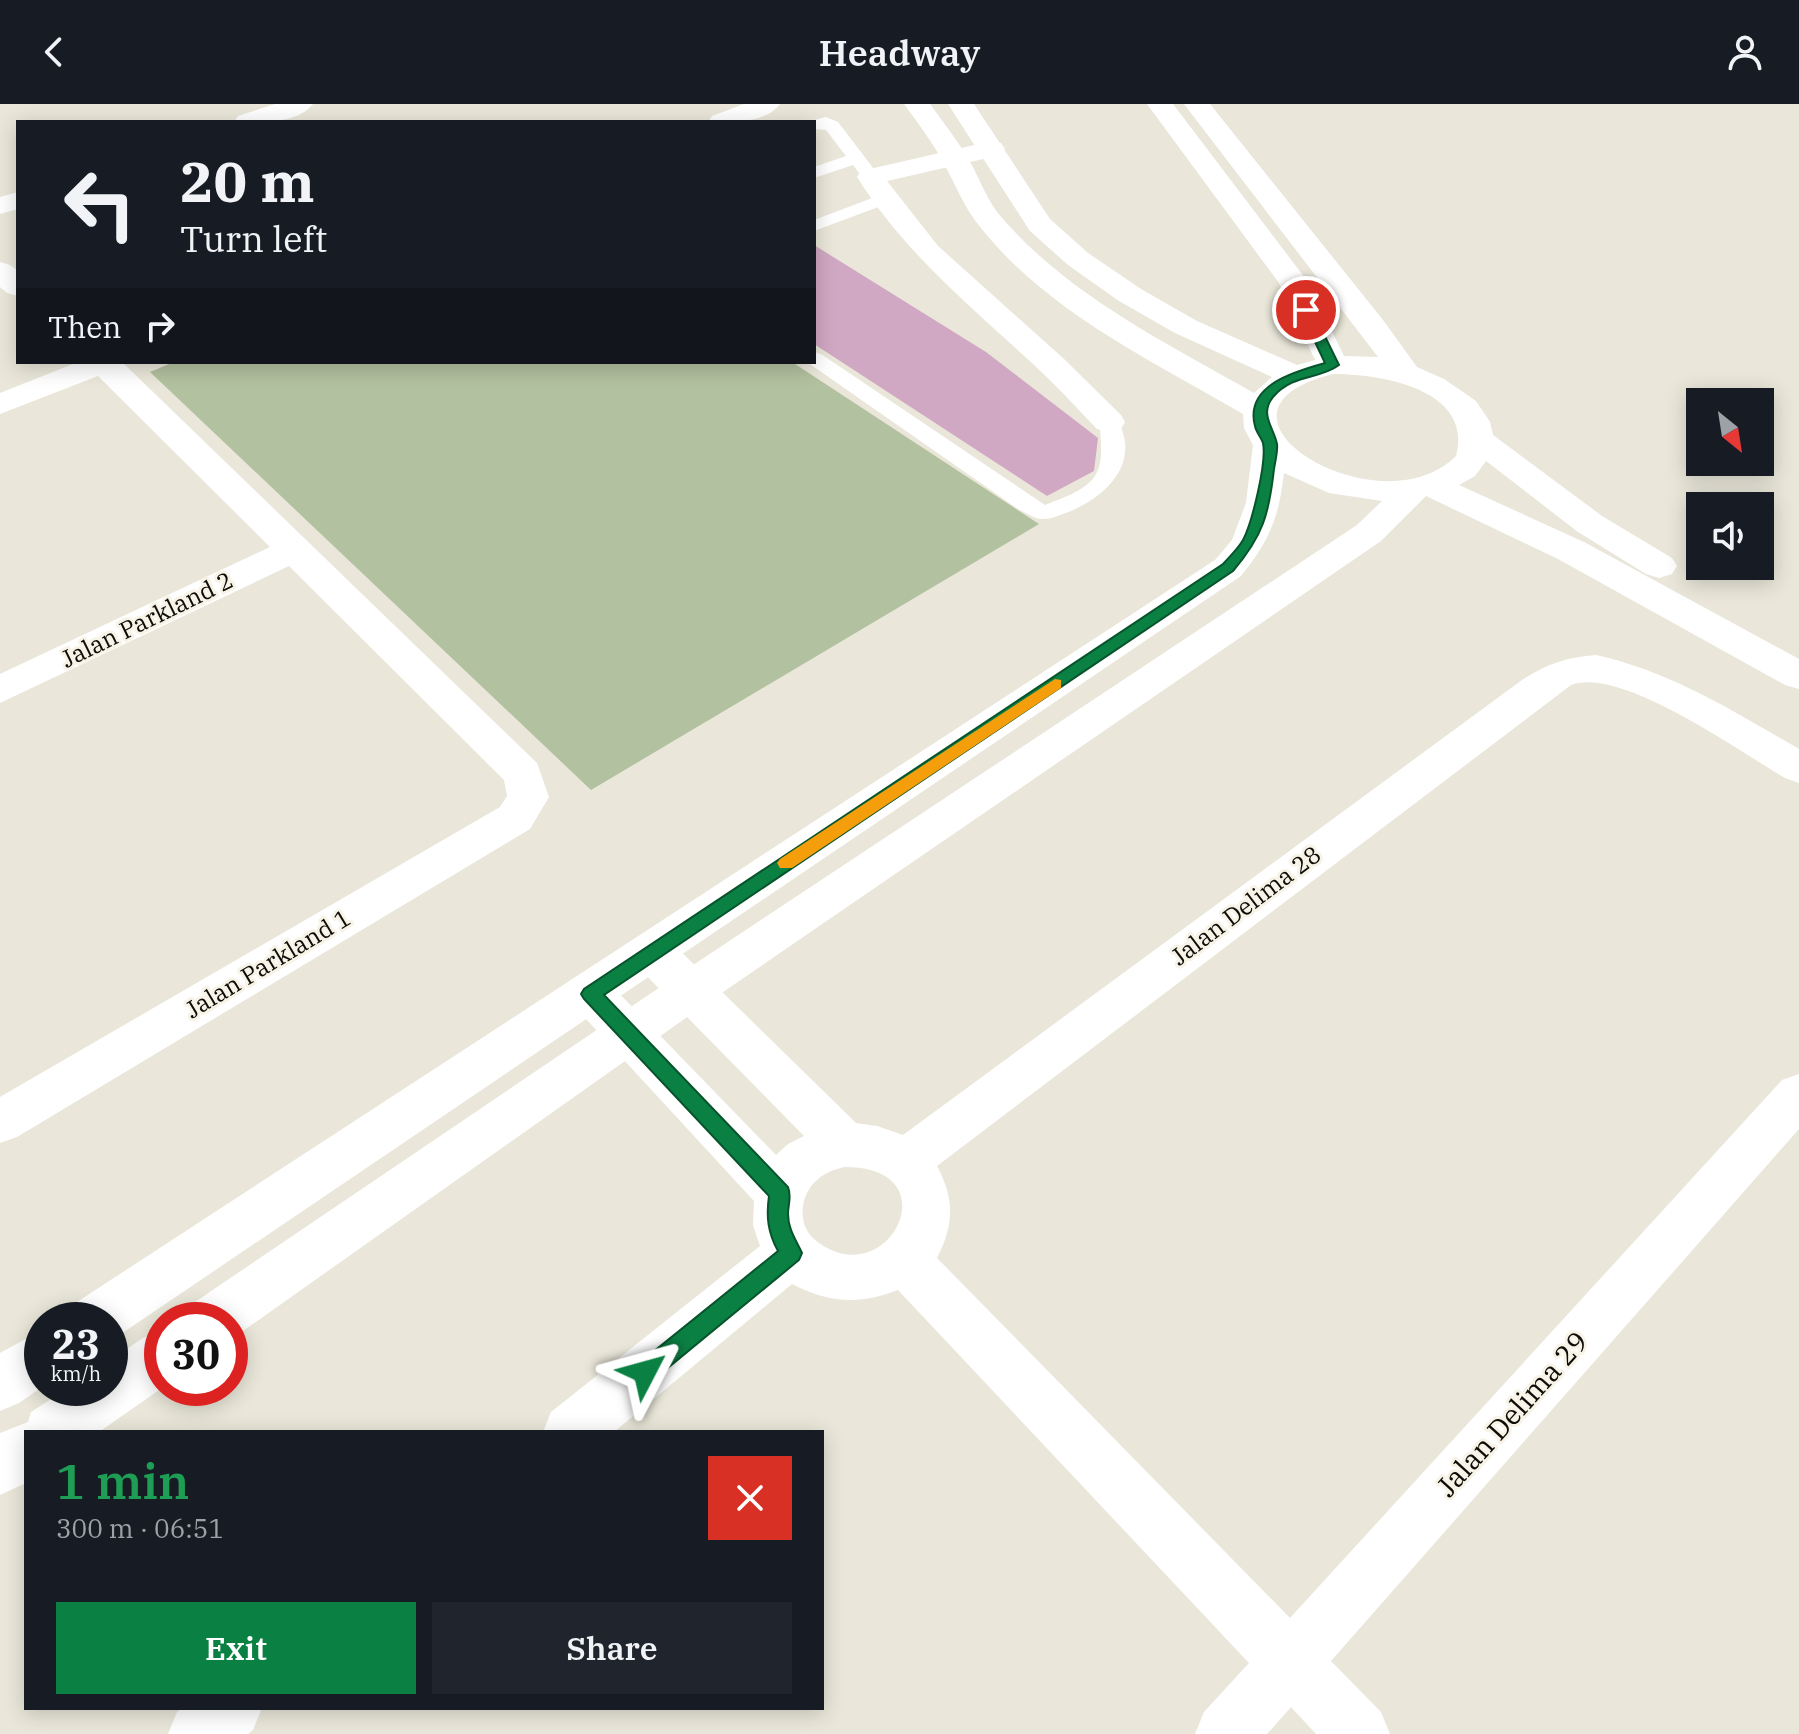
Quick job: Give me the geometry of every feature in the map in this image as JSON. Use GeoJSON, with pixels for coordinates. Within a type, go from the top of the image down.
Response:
{"type":"FeatureCollection","features":[{"type":"Feature","properties":{"kind":"street"},"geometry":{"type":"LineString","coordinates":[[253,120],[300,104]]}},
{"type":"Feature","properties":{"kind":"street"},"geometry":{"type":"LineString","coordinates":[[726,120],[767,104]]}},
{"type":"Feature","properties":{"kind":"street"},"geometry":{"type":"LineString","coordinates":[[123,1302],[1228,568],[1249,543],[1263,503],[1265,427],[1266,396],[1293,375],[1333,365],[1381,367],[1434,385],[1458,401],[1472,419],[1478,439],[1472,458],[1455,474],[1422,487],[1381,490],[1347,486],[1316,476],[1289,462],[1265,427],[1083,306],[1022,258],[988,220],[953,156],[917,104]]}},
{"type":"Feature","properties":{"kind":"street"},"geometry":{"type":"LineString","coordinates":[[961,104],[1040,225],[1078,259],[1186,327],[1293,375]]}},
{"type":"Feature","properties":{"kind":"street"},"geometry":{"type":"LineString","coordinates":[[1160,104],[1293,282],[1333,365]]}},
{"type":"Feature","properties":{"kind":"street"},"geometry":{"type":"LineString","coordinates":[[1197,104],[1372,326],[1405,373]]}},
{"type":"Feature","properties":{"kind":"street"},"geometry":{"type":"LineString","coordinates":[[992,149],[870,178],[907,230],[956,282],[1045,358],[1109,422]]}},
{"type":"Feature","properties":{"kind":"street"},"geometry":{"type":"LineString","coordinates":[[0,271],[16,285]]}},
{"type":"Feature","properties":{"kind":"street"},"geometry":{"type":"LineString","coordinates":[[0,404],[99,364]]}},
{"type":"Feature","properties":{"kind":"street"},"geometry":{"type":"LineString","coordinates":[[106,364],[294,550]]}},
{"type":"Feature","properties":{"kind":"street"},"geometry":{"type":"LineString","coordinates":[[1478,439],[1590,524],[1799,644]]}},
{"type":"Feature","properties":{"kind":"street"},"geometry":{"type":"LineString","coordinates":[[1422,487],[1526,526],[1799,676]]}},
{"type":"Feature","properties":{"kind":"street"},"geometry":{"type":"LineString","coordinates":[[240,1302],[691,990],[1369,533],[1422,487]]}},
{"type":"Feature","properties":{"kind":"street","name":"Jalan Parkland 2"},"geometry":{"type":"LineString","coordinates":[[0,690],[294,550]]}},
{"type":"Feature","properties":{"kind":"street","name":"Jalan Parkland 1"},"geometry":{"type":"LineString","coordinates":[[0,1122],[515,818],[528,797],[523,774],[294,550]]}},
{"type":"Feature","properties":{"kind":"street","name":"Jalan Delima 28"},"geometry":{"type":"LineString","coordinates":[[905,1162],[1516,704],[1563,674],[1595,667],[1618,671],[1660,688],[1799,768]]}},
{"type":"Feature","properties":{"kind":"street"},"geometry":{"type":"LineString","coordinates":[[652,952],[845,1145]]}},
{"type":"Feature","properties":{"kind":"street"},"geometry":{"type":"LineString","coordinates":[[591,994],[780,1194]]}},
{"type":"Feature","properties":{"kind":"street","name":"Jalan Delima 29"},"geometry":{"type":"LineString","coordinates":[[1226,1734],[1799,1095]]}},
{"type":"Feature","properties":{"kind":"street"},"geometry":{"type":"LineString","coordinates":[[845,1145],[868,1145],[888,1151],[905,1162],[919,1179],[927,1200],[927,1221],[919,1242],[904,1260],[883,1273],[858,1279],[832,1278],[809,1268],[791,1253],[781,1235],[777,1214],[780,1194],[790,1175],[804,1160],[845,1145]]}},
{"type":"Feature","properties":{"kind":"street"},"geometry":{"type":"LineString","coordinates":[[573,1430],[791,1253]]}},
{"type":"Feature","properties":{"kind":"street"},"geometry":{"type":"LineString","coordinates":[[904,1260],[1359,1734]]}},
{"type":"Feature","properties":{"kind":"street"},"geometry":{"type":"LineString","coordinates":[[0,1384],[24,1368]]}},
{"type":"Feature","properties":{"kind":"street"},"geometry":{"type":"LineString","coordinates":[[54,1430],[144,1368]]}},
{"type":"Feature","properties":{"kind":"street"},"geometry":{"type":"LineString","coordinates":[[0,1467],[24,1450]]}},
{"type":"Feature","properties":{"kind":"street"},"geometry":{"type":"LineString","coordinates":[[199,1734],[229,1710]]}},
{"type":"Feature","properties":{"kind":"lane"},"geometry":{"type":"LineString","coordinates":[[816,124],[826,122],[832,126],[870,178]]}},
{"type":"Feature","properties":{"kind":"lane"},"geometry":{"type":"LineString","coordinates":[[816,173],[870,178]]}},
{"type":"Feature","properties":{"kind":"lane"},"geometry":{"type":"LineString","coordinates":[[816,224],[870,178]]}},
{"type":"Feature","properties":{"kind":"lane"},"geometry":{"type":"LineString","coordinates":[[816,359],[1026,504],[1044,513],[1065,507],[1101,483],[1114,457],[1109,422]]}},
{"type":"Feature","properties":{"kind":"green space"},"geometry":{"type":"Polygon","coordinates":[[[169,364],[795,364],[1039,524],[591,790],[150,372],[169,364]]]}},
{"type":"Feature","properties":{"kind":"building"},"geometry":{"type":"Polygon","coordinates":[[[816,246],[986,352],[1098,438],[1094,471],[1047,496],[816,345],[816,246]]]}},
{"type":"Feature","properties":{"kind":"slow traffic"},"geometry":{"type":"LineString","coordinates":[[786,863],[1055,684]]}},
{"type":"Feature","properties":{"kind":"route"},"geometry":{"type":"LineString","coordinates":[[645,1372],[791,1253],[781,1235],[777,1214],[780,1194],[591,994],[1228,568],[1249,543],[1263,503],[1270,444],[1261,427],[1260,410],[1266,396],[1293,375],[1333,365],[1306,310]]}}]}
